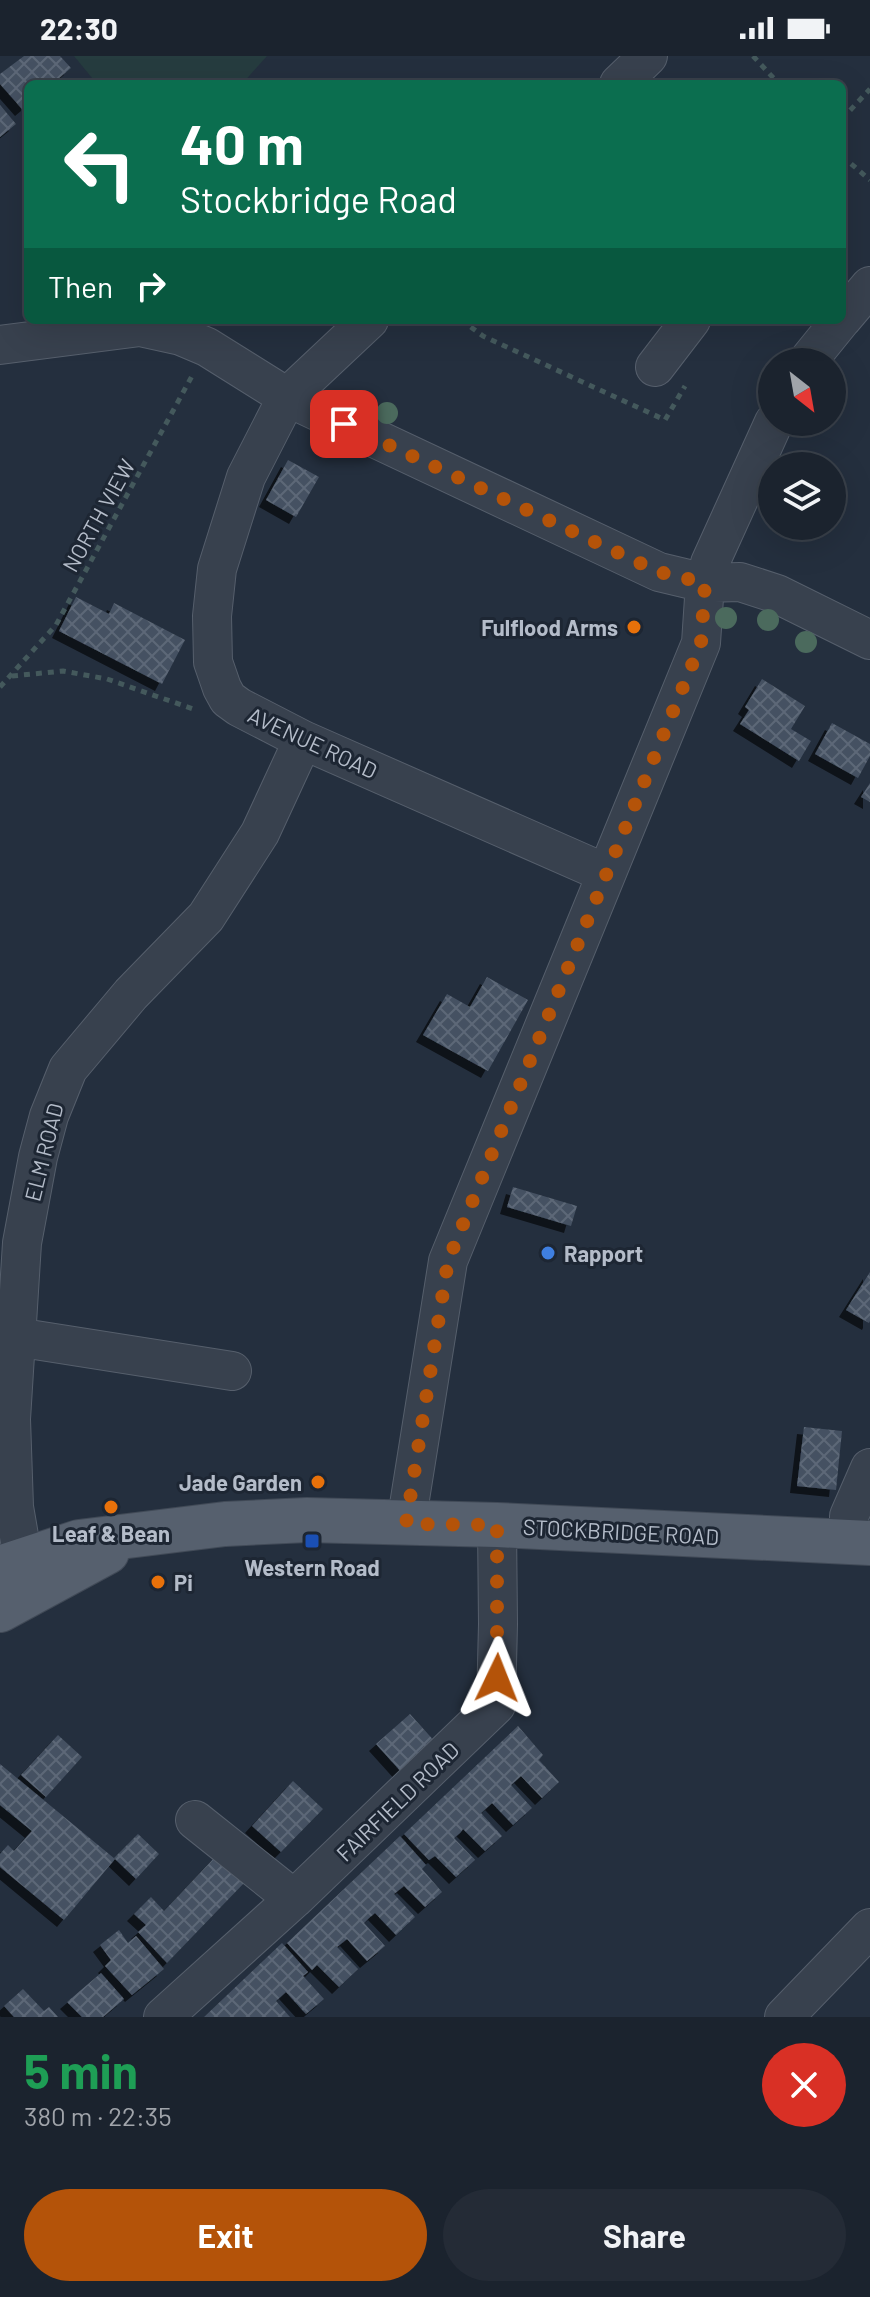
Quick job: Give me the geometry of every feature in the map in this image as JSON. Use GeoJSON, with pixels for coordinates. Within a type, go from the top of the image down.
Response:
{"type":"FeatureCollection","features":[{"type":"Feature","properties":{"kind":"main road","name":"STOCKBRIDGE ROAD"},"geometry":{"type":"LineString","coordinates":[[0,1610],[21,1572],[134,1537],[249,1522],[307,1520],[497,1525],[860,1542]]}},
{"type":"Feature","properties":{"kind":"street"},"geometry":{"type":"LineString","coordinates":[[623,80],[648,56]]}},
{"type":"Feature","properties":{"kind":"street"},"geometry":{"type":"LineString","coordinates":[[846,310],[870,286]]}},
{"type":"Feature","properties":{"kind":"street","name":"AVENUE ROAD"},"geometry":{"type":"LineString","coordinates":[[365,324],[287,397],[246,477],[217,569],[212,616],[213,662],[228,699],[303,740],[605,873]]}},
{"type":"Feature","properties":{"kind":"street"},"geometry":{"type":"LineString","coordinates":[[671,375],[690,324]]}},
{"type":"Feature","properties":{"kind":"street"},"geometry":{"type":"LineString","coordinates":[[5,352],[140,327],[181,336],[207,347],[287,397],[659,572],[705,583],[740,582],[777,594],[870,640]]}},
{"type":"Feature","properties":{"kind":"street"},"geometry":{"type":"LineString","coordinates":[[406,1524],[448,1261],[701,643],[705,583],[710,563],[768,436]]}},
{"type":"Feature","properties":{"kind":"street","name":"ELM ROAD"},"geometry":{"type":"LineString","coordinates":[[21,1572],[6,1420],[16,1337],[22,1243],[49,1116],[68,1069],[131,994],[206,917],[260,833],[303,740]]}},
{"type":"Feature","properties":{"kind":"street"},"geometry":{"type":"LineString","coordinates":[[16,1337],[232,1371]]}},
{"type":"Feature","properties":{"kind":"street"},"geometry":{"type":"LineString","coordinates":[[860,1542],[849,1516],[870,1468]]}},
{"type":"Feature","properties":{"kind":"street","name":"FAIRFIELD ROAD"},"geometry":{"type":"LineString","coordinates":[[163,2017],[294,1899],[496,1705],[497,1525]]}},
{"type":"Feature","properties":{"kind":"street"},"geometry":{"type":"LineString","coordinates":[[195,1820],[294,1899]]}},
{"type":"Feature","properties":{"kind":"street"},"geometry":{"type":"LineString","coordinates":[[784,2017],[870,1928]]}},
{"type":"Feature","properties":{"kind":"path"},"geometry":{"type":"LineString","coordinates":[[753,56],[775,80]]}},
{"type":"Feature","properties":{"kind":"path"},"geometry":{"type":"LineString","coordinates":[[846,115],[870,89]]}},
{"type":"Feature","properties":{"kind":"path"},"geometry":{"type":"LineString","coordinates":[[846,159],[870,180]]}},
{"type":"Feature","properties":{"kind":"path"},"geometry":{"type":"LineString","coordinates":[[466,324],[483,336],[665,420],[671,375]]}},
{"type":"Feature","properties":{"kind":"path","name":"NORTH VIEW"},"geometry":{"type":"LineString","coordinates":[[0,687],[56,625],[207,347]]}},
{"type":"Feature","properties":{"kind":"path"},"geometry":{"type":"LineString","coordinates":[[11,676],[63,671],[107,679],[196,710],[228,699]]}},
{"type":"Feature","properties":{"kind":"green space"},"geometry":{"type":"Polygon","coordinates":[[[74,56],[267,56],[246,80],[94,80],[74,56]]]}},
{"type":"Feature","properties":{"kind":"building"},"geometry":{"type":"Polygon","coordinates":[[[24,56],[60,56],[71,68],[57,80],[24,80],[22,109],[0,84],[0,74],[24,56]]]}},
{"type":"Feature","properties":{"kind":"building"},"geometry":{"type":"Polygon","coordinates":[[[0,105],[16,124],[0,137],[0,105]]]}},
{"type":"Feature","properties":{"kind":"building"},"geometry":{"type":"Polygon","coordinates":[[[288,460],[319,477],[296,517],[266,500],[288,460]]]}},
{"type":"Feature","properties":{"kind":"building"},"geometry":{"type":"Polygon","coordinates":[[[76,597],[109,614],[114,603],[185,640],[162,684],[59,631],[76,597]]]}},
{"type":"Feature","properties":{"kind":"building"},"geometry":{"type":"Polygon","coordinates":[[[762,679],[805,706],[791,729],[811,741],[799,761],[740,724],[749,710],[745,707],[762,679]]]}},
{"type":"Feature","properties":{"kind":"building"},"geometry":{"type":"Polygon","coordinates":[[[832,723],[870,744],[870,756],[858,778],[815,754],[832,723]]]}},
{"type":"Feature","properties":{"kind":"building"},"geometry":{"type":"Polygon","coordinates":[[[870,783],[870,802],[861,797],[870,783]]]}},
{"type":"Feature","properties":{"kind":"building"},"geometry":{"type":"Polygon","coordinates":[[[487,977],[528,1000],[488,1071],[423,1035],[447,994],[470,1007],[487,977]]]}},
{"type":"Feature","properties":{"kind":"building"},"geometry":{"type":"Polygon","coordinates":[[[513,1187],[577,1206],[571,1226],[507,1207],[513,1187]]]}},
{"type":"Feature","properties":{"kind":"building"},"geometry":{"type":"Polygon","coordinates":[[[870,1272],[870,1321],[869,1323],[846,1310],[870,1272]]]}},
{"type":"Feature","properties":{"kind":"building"},"geometry":{"type":"Polygon","coordinates":[[[804,1427],[842,1431],[836,1490],[797,1486],[804,1427]]]}},
{"type":"Feature","properties":{"kind":"building"},"geometry":{"type":"Polygon","coordinates":[[[410,1714],[437,1744],[404,1775],[376,1744],[410,1714]]]}},
{"type":"Feature","properties":{"kind":"building"},"geometry":{"type":"Polygon","coordinates":[[[518,1726],[543,1755],[539,1760],[559,1782],[542,1798],[521,1776],[511,1785],[532,1808],[513,1825],[492,1803],[481,1813],[502,1836],[485,1851],[463,1829],[454,1838],[475,1860],[456,1877],[435,1856],[429,1860],[404,1834],[518,1726]]]}},
{"type":"Feature","properties":{"kind":"building"},"geometry":{"type":"Polygon","coordinates":[[[58,1735],[82,1757],[46,1797],[21,1775],[58,1735]]]}},
{"type":"Feature","properties":{"kind":"building"},"geometry":{"type":"Polygon","coordinates":[[[0,1764],[115,1859],[64,1920],[0,1867],[0,1854],[8,1845],[14,1851],[32,1831],[0,1805],[0,1764]]]}},
{"type":"Feature","properties":{"kind":"building"},"geometry":{"type":"Polygon","coordinates":[[[293,1781],[323,1809],[281,1852],[252,1826],[293,1781]]]}},
{"type":"Feature","properties":{"kind":"building"},"geometry":{"type":"Polygon","coordinates":[[[138,1834],[159,1854],[136,1879],[114,1858],[138,1834]]]}},
{"type":"Feature","properties":{"kind":"building"},"geometry":{"type":"Polygon","coordinates":[[[400,1836],[426,1865],[422,1869],[442,1892],[425,1907],[404,1886],[394,1894],[415,1917],[396,1935],[375,1913],[369,1918],[364,1923],[385,1946],[367,1961],[347,1939],[337,1947],[358,1969],[339,1987],[317,1965],[312,1970],[287,1943],[400,1836]]]}},
{"type":"Feature","properties":{"kind":"building"},"geometry":{"type":"Polygon","coordinates":[[[218,1854],[245,1882],[167,1963],[138,1932],[146,1925],[134,1914],[151,1897],[164,1911],[218,1854]]]}},
{"type":"Feature","properties":{"kind":"building"},"geometry":{"type":"Polygon","coordinates":[[[119,1930],[128,1943],[136,1936],[164,1969],[132,1995],[105,1966],[111,1960],[100,1945],[119,1930]]]}},
{"type":"Feature","properties":{"kind":"building"},"geometry":{"type":"Polygon","coordinates":[[[282,1943],[308,1972],[303,1976],[324,1999],[306,2014],[286,1992],[276,2001],[290,2017],[204,2017],[282,1943]]]}},
{"type":"Feature","properties":{"kind":"building"},"geometry":{"type":"Polygon","coordinates":[[[101,1973],[124,1999],[103,2017],[82,2017],[67,2002],[101,1973]]]}},
{"type":"Feature","properties":{"kind":"building"},"geometry":{"type":"Polygon","coordinates":[[[23,1989],[44,2011],[49,2007],[58,2017],[14,2017],[4,2006],[23,1989]]]}},
{"type":"Feature","properties":{"kind":"place","name":"Fulflood Arms"},"geometry":{"type":"Point","coordinates":[634,627]}},
{"type":"Feature","properties":{"kind":"place","name":"Rapport"},"geometry":{"type":"Point","coordinates":[548,1253]}},
{"type":"Feature","properties":{"kind":"place","name":"Jade Garden"},"geometry":{"type":"Point","coordinates":[318,1482]}},
{"type":"Feature","properties":{"kind":"place","name":"Leaf & Bean"},"geometry":{"type":"Point","coordinates":[111,1507]}},
{"type":"Feature","properties":{"kind":"place","name":"Western Road"},"geometry":{"type":"Point","coordinates":[312,1541]}},
{"type":"Feature","properties":{"kind":"place","name":"Pi"},"geometry":{"type":"Point","coordinates":[158,1582]}},
{"type":"Feature","properties":{"kind":"route"},"geometry":{"type":"LineString","coordinates":[[344,424],[659,572],[705,583],[701,643],[448,1261],[406,1524],[497,1525],[497,1678]]}}]}
